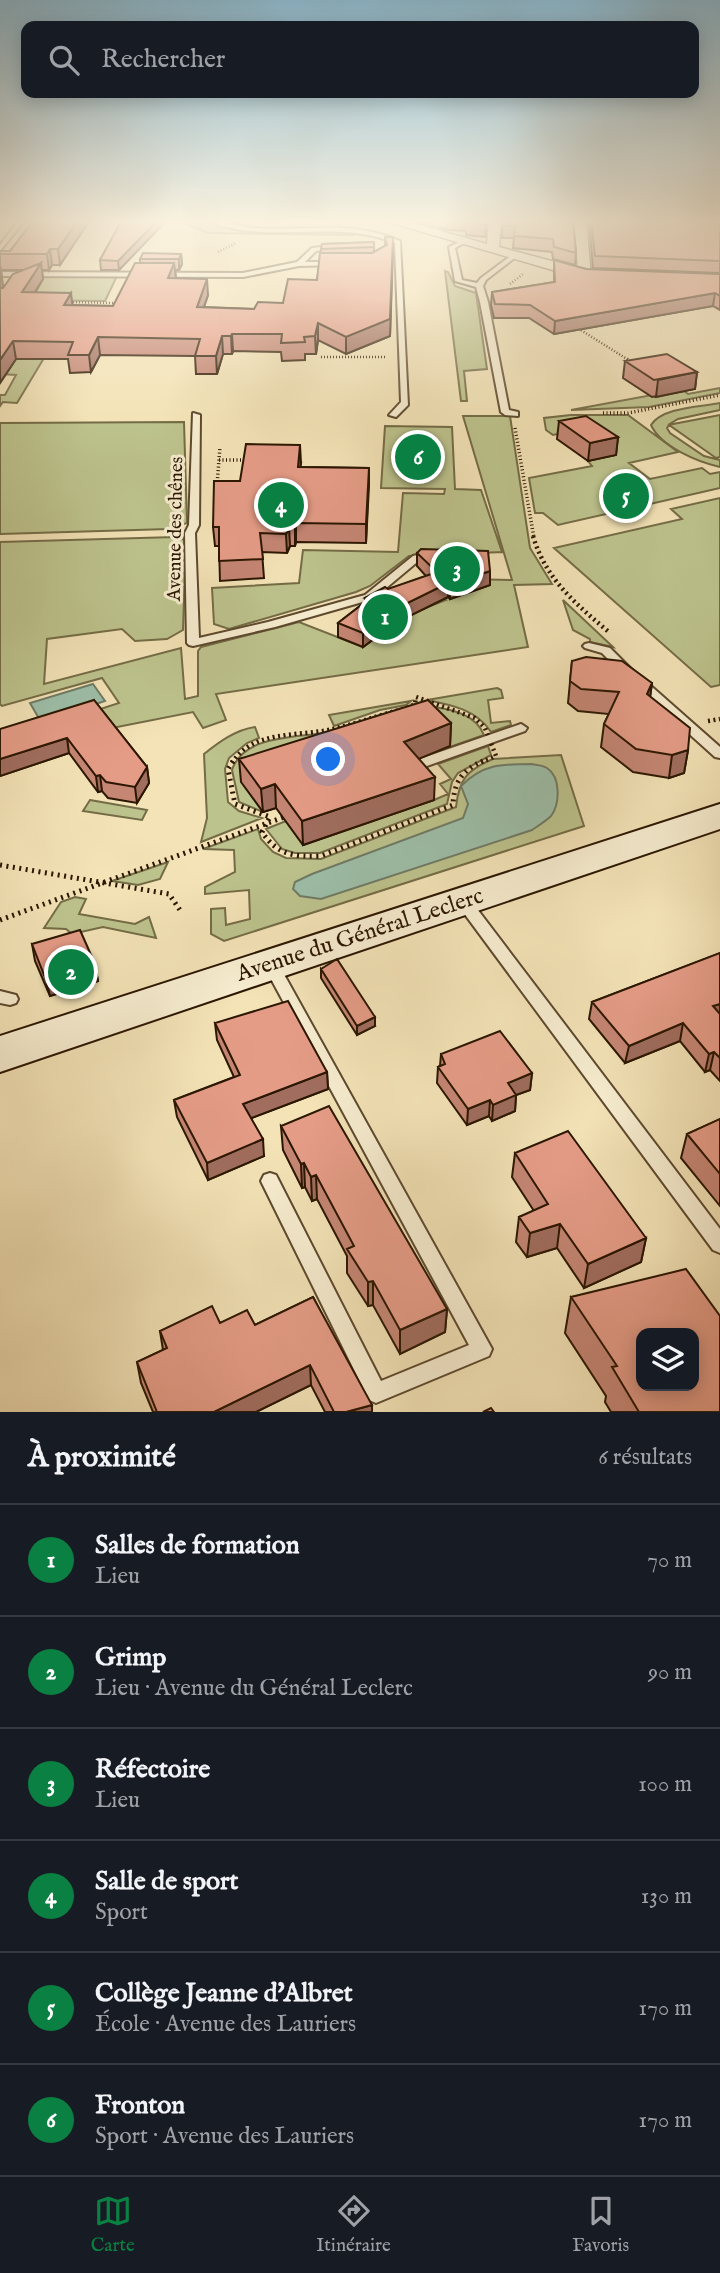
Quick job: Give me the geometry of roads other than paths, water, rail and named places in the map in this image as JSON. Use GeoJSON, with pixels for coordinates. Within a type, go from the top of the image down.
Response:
{"type":"FeatureCollection","features":[{"type":"Feature","properties":{"kind":"main road","name":"Avenue du Général Leclerc"},"geometry":{"type":"LineString","coordinates":[[0,1054],[720,816]]}},
{"type":"Feature","properties":{"kind":"lane"},"geometry":{"type":"LineString","coordinates":[[393,415],[405,403],[400,286]]}},
{"type":"Feature","properties":{"kind":"lane"},"geometry":{"type":"LineString","coordinates":[[479,286],[505,412],[515,414]]}},
{"type":"Feature","properties":{"kind":"lane","name":"Avenue des chênes"},"geometry":{"type":"LineString","coordinates":[[193,643],[190,533],[194,525],[197,415]]}},
{"type":"Feature","properties":{"kind":"lane"},"geometry":{"type":"LineString","coordinates":[[193,643],[271,625],[369,597],[416,558]]}},
{"type":"Feature","properties":{"kind":"lane"},"geometry":{"type":"LineString","coordinates":[[589,646],[606,650],[720,754]]}},
{"type":"Feature","properties":{"kind":"lane"},"geometry":{"type":"LineString","coordinates":[[608,670],[632,676]]}},
{"type":"Feature","properties":{"kind":"lane"},"geometry":{"type":"LineString","coordinates":[[419,764],[521,728]]}},
{"type":"Feature","properties":{"kind":"lane"},"geometry":{"type":"LineString","coordinates":[[462,901],[720,1244]]}},
{"type":"Feature","properties":{"kind":"lane"},"geometry":{"type":"LineString","coordinates":[[270,964],[482,1349],[376,1393],[270,1181]]}},
{"type":"Feature","properties":{"kind":"place","name":"Fronton"},"geometry":{"type":"Point","coordinates":[418,457]}},
{"type":"Feature","properties":{"kind":"place","name":"Collège Jeanne d'Albret"},"geometry":{"type":"Point","coordinates":[626,496]}},
{"type":"Feature","properties":{"kind":"place","name":"Salle de sport"},"geometry":{"type":"Point","coordinates":[281,505]}},
{"type":"Feature","properties":{"kind":"place","name":"Réfectoire"},"geometry":{"type":"Point","coordinates":[457,569]}},
{"type":"Feature","properties":{"kind":"place","name":"Salles de formation"},"geometry":{"type":"Point","coordinates":[385,617]}},
{"type":"Feature","properties":{"kind":"place","name":"Grimp"},"geometry":{"type":"Point","coordinates":[71,972]}}]}
